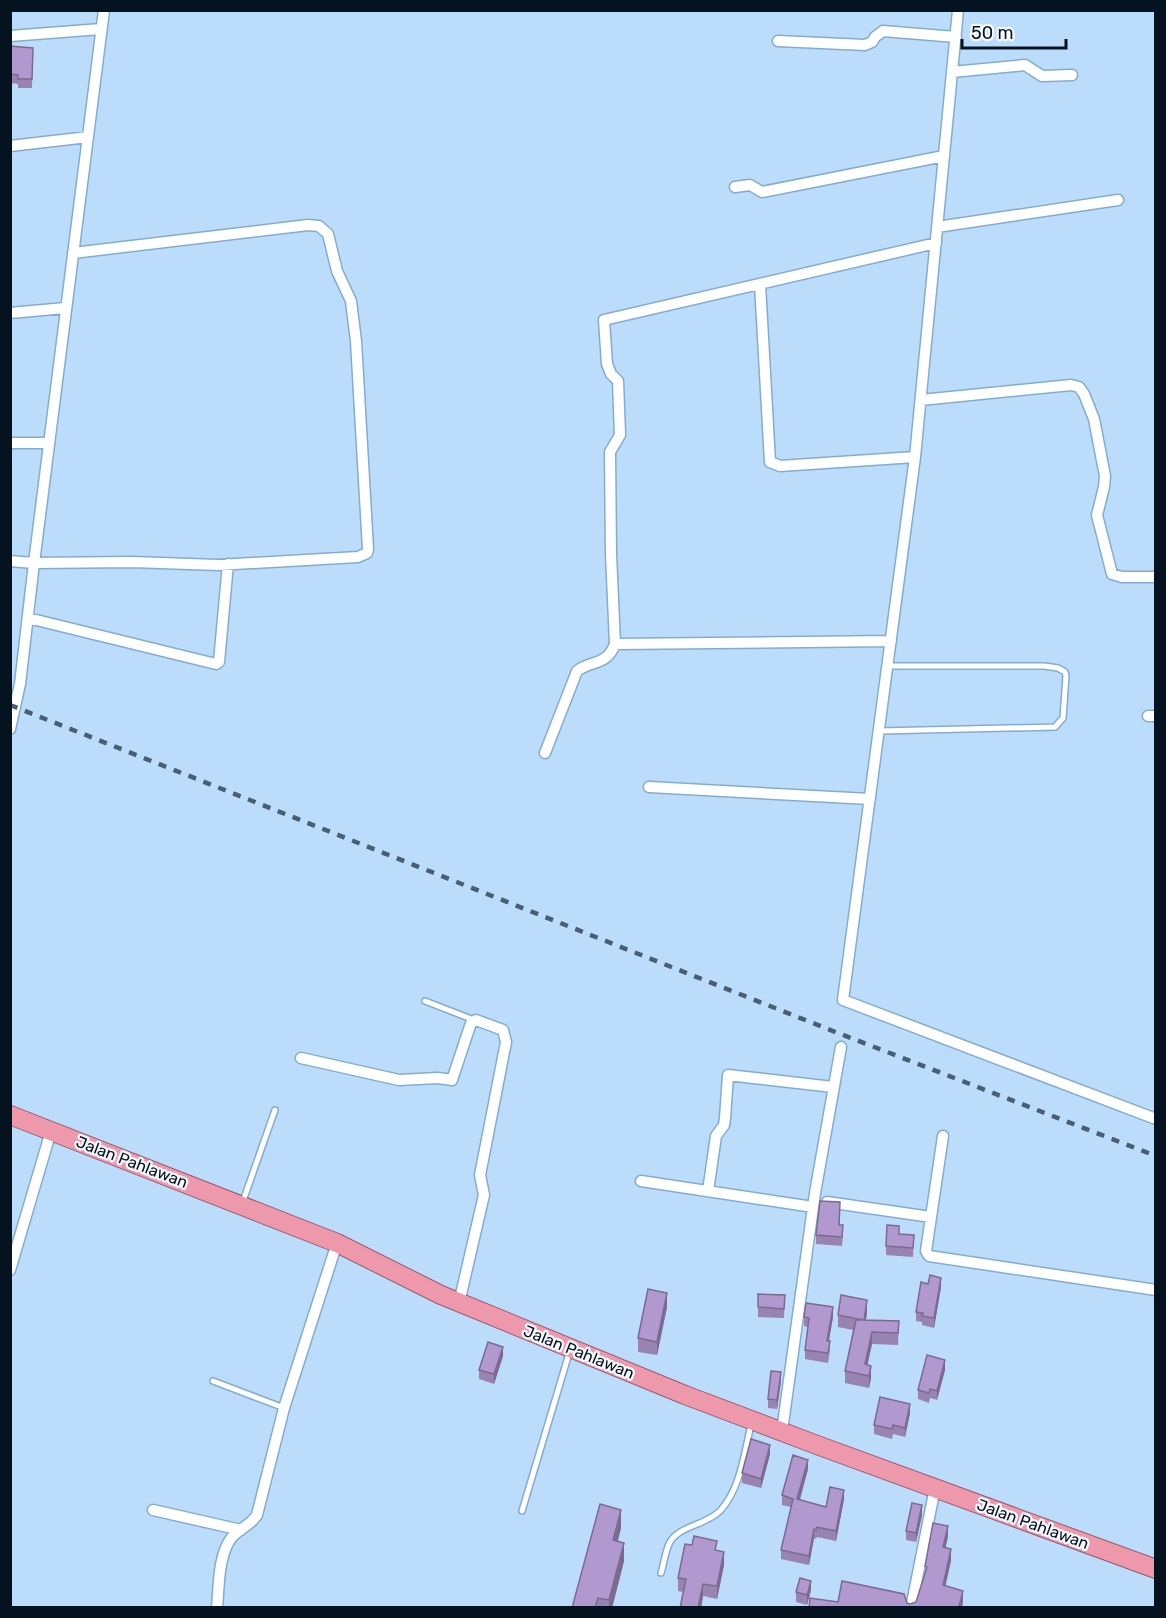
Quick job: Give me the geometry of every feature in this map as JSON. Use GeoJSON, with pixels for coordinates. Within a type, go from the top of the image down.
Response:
{"type":"FeatureCollection","features":[{"type":"Feature","properties":{"kind":"highway","name":"Jalan Pahlawan"},"geometry":{"type":"LineString","coordinates":[[10,1114],[337,1243],[459,1303],[752,1420],[1155,1569]]}},
{"type":"Feature","properties":{"kind":"street"},"geometry":{"type":"LineString","coordinates":[[10,729],[20,684],[65,308],[104,10]]}},
{"type":"Feature","properties":{"kind":"street"},"geometry":{"type":"LineString","coordinates":[[958,10],[915,457],[843,1000],[1155,1119]]}},
{"type":"Feature","properties":{"kind":"street"},"geometry":{"type":"LineString","coordinates":[[10,36],[101,29]]}},
{"type":"Feature","properties":{"kind":"street"},"geometry":{"type":"LineString","coordinates":[[778,41],[865,45],[873,42],[875,37],[883,31],[956,37]]}},
{"type":"Feature","properties":{"kind":"street"},"geometry":{"type":"LineString","coordinates":[[952,72],[1025,65],[1042,76],[1072,75]]}},
{"type":"Feature","properties":{"kind":"street"},"geometry":{"type":"LineString","coordinates":[[10,146],[88,137]]}},
{"type":"Feature","properties":{"kind":"street"},"geometry":{"type":"LineString","coordinates":[[735,187],[750,185],[758,192],[762,192],[944,156]]}},
{"type":"Feature","properties":{"kind":"street"},"geometry":{"type":"LineString","coordinates":[[937,227],[1118,200]]}},
{"type":"Feature","properties":{"kind":"street"},"geometry":{"type":"LineString","coordinates":[[10,561],[228,564],[343,559],[363,555],[368,549],[355,331],[351,301],[337,272],[328,234],[319,226],[308,225],[73,253]]}},
{"type":"Feature","properties":{"kind":"street"},"geometry":{"type":"LineString","coordinates":[[545,753],[577,672],[582,667],[600,662],[609,656],[615,644],[610,452],[620,435],[618,381],[611,374],[607,364],[604,320],[936,243]]}},
{"type":"Feature","properties":{"kind":"street"},"geometry":{"type":"LineString","coordinates":[[760,284],[770,462],[780,466],[915,457]]}},
{"type":"Feature","properties":{"kind":"street"},"geometry":{"type":"LineString","coordinates":[[10,313],[65,308]]}},
{"type":"Feature","properties":{"kind":"street"},"geometry":{"type":"LineString","coordinates":[[921,400],[1071,385],[1079,387],[1094,419],[1105,476],[1097,515],[1112,574],[1122,577],[1155,577]]}},
{"type":"Feature","properties":{"kind":"street"},"geometry":{"type":"LineString","coordinates":[[10,443],[49,442]]}},
{"type":"Feature","properties":{"kind":"street"},"geometry":{"type":"LineString","coordinates":[[28,618],[216,664],[219,662],[228,564]]}},
{"type":"Feature","properties":{"kind":"street"},"geometry":{"type":"LineString","coordinates":[[615,644],[891,641]]}},
{"type":"Feature","properties":{"kind":"street"},"geometry":{"type":"LineString","coordinates":[[649,787],[870,799]]}},
{"type":"Feature","properties":{"kind":"street"},"geometry":{"type":"LineString","coordinates":[[301,1058],[399,1080],[438,1078],[452,1080],[468,1029],[474,1020],[503,1030],[506,1042],[480,1176],[484,1195],[459,1303]]}},
{"type":"Feature","properties":{"kind":"street"},"geometry":{"type":"LineString","coordinates":[[782,1431],[813,1203],[841,1047]]}},
{"type":"Feature","properties":{"kind":"street"},"geometry":{"type":"LineString","coordinates":[[708,1191],[716,1136],[724,1125],[728,1075],[833,1086]]}},
{"type":"Feature","properties":{"kind":"street"},"geometry":{"type":"LineString","coordinates":[[10,1270],[51,1131]]}},
{"type":"Feature","properties":{"kind":"street"},"geometry":{"type":"LineString","coordinates":[[943,1136],[926,1251],[929,1256],[1155,1290]]}},
{"type":"Feature","properties":{"kind":"street"},"geometry":{"type":"LineString","coordinates":[[641,1181],[931,1217]]}},
{"type":"Feature","properties":{"kind":"street"},"geometry":{"type":"LineString","coordinates":[[217,1608],[226,1546],[230,1539],[257,1515],[284,1408],[337,1243]]}},
{"type":"Feature","properties":{"kind":"street"},"geometry":{"type":"LineString","coordinates":[[911,1608],[935,1488]]}},
{"type":"Feature","properties":{"kind":"street"},"geometry":{"type":"LineString","coordinates":[[153,1510],[241,1530]]}},
{"type":"Feature","properties":{"kind":"lane"},"geometry":{"type":"LineString","coordinates":[[879,730],[1055,727],[1063,718],[1066,676],[1065,672],[1058,668],[1044,666],[887,666]]}},
{"type":"Feature","properties":{"kind":"lane"},"geometry":{"type":"LineString","coordinates":[[425,1001],[474,1020]]}},
{"type":"Feature","properties":{"kind":"lane"},"geometry":{"type":"LineString","coordinates":[[241,1205],[275,1110]]}},
{"type":"Feature","properties":{"kind":"lane"},"geometry":{"type":"LineString","coordinates":[[522,1511],[571,1348]]}},
{"type":"Feature","properties":{"kind":"lane"},"geometry":{"type":"LineString","coordinates":[[213,1382],[284,1408]]}},
{"type":"Feature","properties":{"kind":"lane"},"geometry":{"type":"LineString","coordinates":[[661,1573],[670,1541],[685,1530],[708,1521],[721,1509],[738,1480],[752,1420]]}},
{"type":"Feature","properties":{"kind":"building"},"geometry":{"type":"Polygon","coordinates":[[[10,46],[33,48],[32,79],[18,79],[18,75],[10,74],[10,46]]]}},
{"type":"Feature","properties":{"kind":"building"},"geometry":{"type":"Polygon","coordinates":[[[820,1201],[840,1202],[839,1225],[843,1225],[842,1237],[816,1235],[820,1201]]]}},
{"type":"Feature","properties":{"kind":"building"},"geometry":{"type":"Polygon","coordinates":[[[887,1225],[899,1226],[899,1234],[914,1235],[913,1248],[886,1246],[887,1225]]]}},
{"type":"Feature","properties":{"kind":"building"},"geometry":{"type":"Polygon","coordinates":[[[930,1275],[941,1278],[934,1318],[922,1316],[923,1313],[916,1312],[921,1282],[928,1284],[930,1275]]]}},
{"type":"Feature","properties":{"kind":"building"},"geometry":{"type":"Polygon","coordinates":[[[648,1289],[667,1293],[657,1342],[638,1338],[648,1289]]]}},
{"type":"Feature","properties":{"kind":"building"},"geometry":{"type":"Polygon","coordinates":[[[758,1294],[785,1295],[784,1309],[758,1307],[758,1294]]]}},
{"type":"Feature","properties":{"kind":"building"},"geometry":{"type":"Polygon","coordinates":[[[841,1295],[867,1300],[864,1320],[899,1321],[898,1333],[872,1332],[865,1364],[871,1366],[869,1376],[845,1371],[856,1320],[863,1320],[838,1315],[841,1295]]]}},
{"type":"Feature","properties":{"kind":"building"},"geometry":{"type":"Polygon","coordinates":[[[806,1303],[833,1307],[827,1341],[830,1341],[828,1353],[805,1350],[809,1318],[804,1317],[806,1303]]]}},
{"type":"Feature","properties":{"kind":"building"},"geometry":{"type":"Polygon","coordinates":[[[488,1342],[503,1347],[494,1374],[479,1370],[488,1342]]]}},
{"type":"Feature","properties":{"kind":"building"},"geometry":{"type":"Polygon","coordinates":[[[927,1355],[945,1360],[937,1391],[930,1389],[929,1393],[918,1390],[927,1355]]]}},
{"type":"Feature","properties":{"kind":"building"},"geometry":{"type":"Polygon","coordinates":[[[771,1371],[781,1372],[777,1400],[768,1399],[771,1371]]]}},
{"type":"Feature","properties":{"kind":"building"},"geometry":{"type":"Polygon","coordinates":[[[880,1397],[910,1404],[905,1428],[893,1425],[892,1429],[874,1425],[880,1397]]]}},
{"type":"Feature","properties":{"kind":"building"},"geometry":{"type":"Polygon","coordinates":[[[751,1439],[770,1445],[761,1479],[742,1473],[751,1439]]]}},
{"type":"Feature","properties":{"kind":"building"},"geometry":{"type":"Polygon","coordinates":[[[793,1455],[808,1460],[797,1499],[826,1507],[830,1487],[844,1490],[836,1531],[817,1527],[816,1530],[814,1529],[809,1556],[781,1550],[793,1499],[782,1495],[793,1455]]]}},
{"type":"Feature","properties":{"kind":"building"},"geometry":{"type":"Polygon","coordinates":[[[912,1503],[922,1505],[916,1533],[906,1531],[912,1503]]]}},
{"type":"Feature","properties":{"kind":"building"},"geometry":{"type":"Polygon","coordinates":[[[600,1504],[621,1510],[613,1540],[624,1543],[609,1600],[598,1598],[595,1608],[572,1608],[600,1504]]]}},
{"type":"Feature","properties":{"kind":"building"},"geometry":{"type":"Polygon","coordinates":[[[933,1523],[948,1526],[943,1547],[951,1549],[943,1585],[963,1591],[959,1606],[965,1608],[809,1608],[810,1598],[838,1602],[842,1581],[904,1594],[907,1603],[916,1602],[927,1567],[925,1566],[933,1523]]]}},
{"type":"Feature","properties":{"kind":"building"},"geometry":{"type":"Polygon","coordinates":[[[694,1536],[717,1541],[715,1550],[724,1552],[717,1586],[703,1584],[698,1608],[680,1608],[686,1579],[678,1578],[685,1544],[692,1545],[694,1536]]]}},
{"type":"Feature","properties":{"kind":"building"},"geometry":{"type":"Polygon","coordinates":[[[800,1578],[811,1581],[807,1595],[796,1592],[800,1578]]]}},
{"type":"Feature","properties":{"kind":"railway"},"geometry":{"type":"LineString","coordinates":[[10,705],[838,1033],[1156,1156]]}}]}
